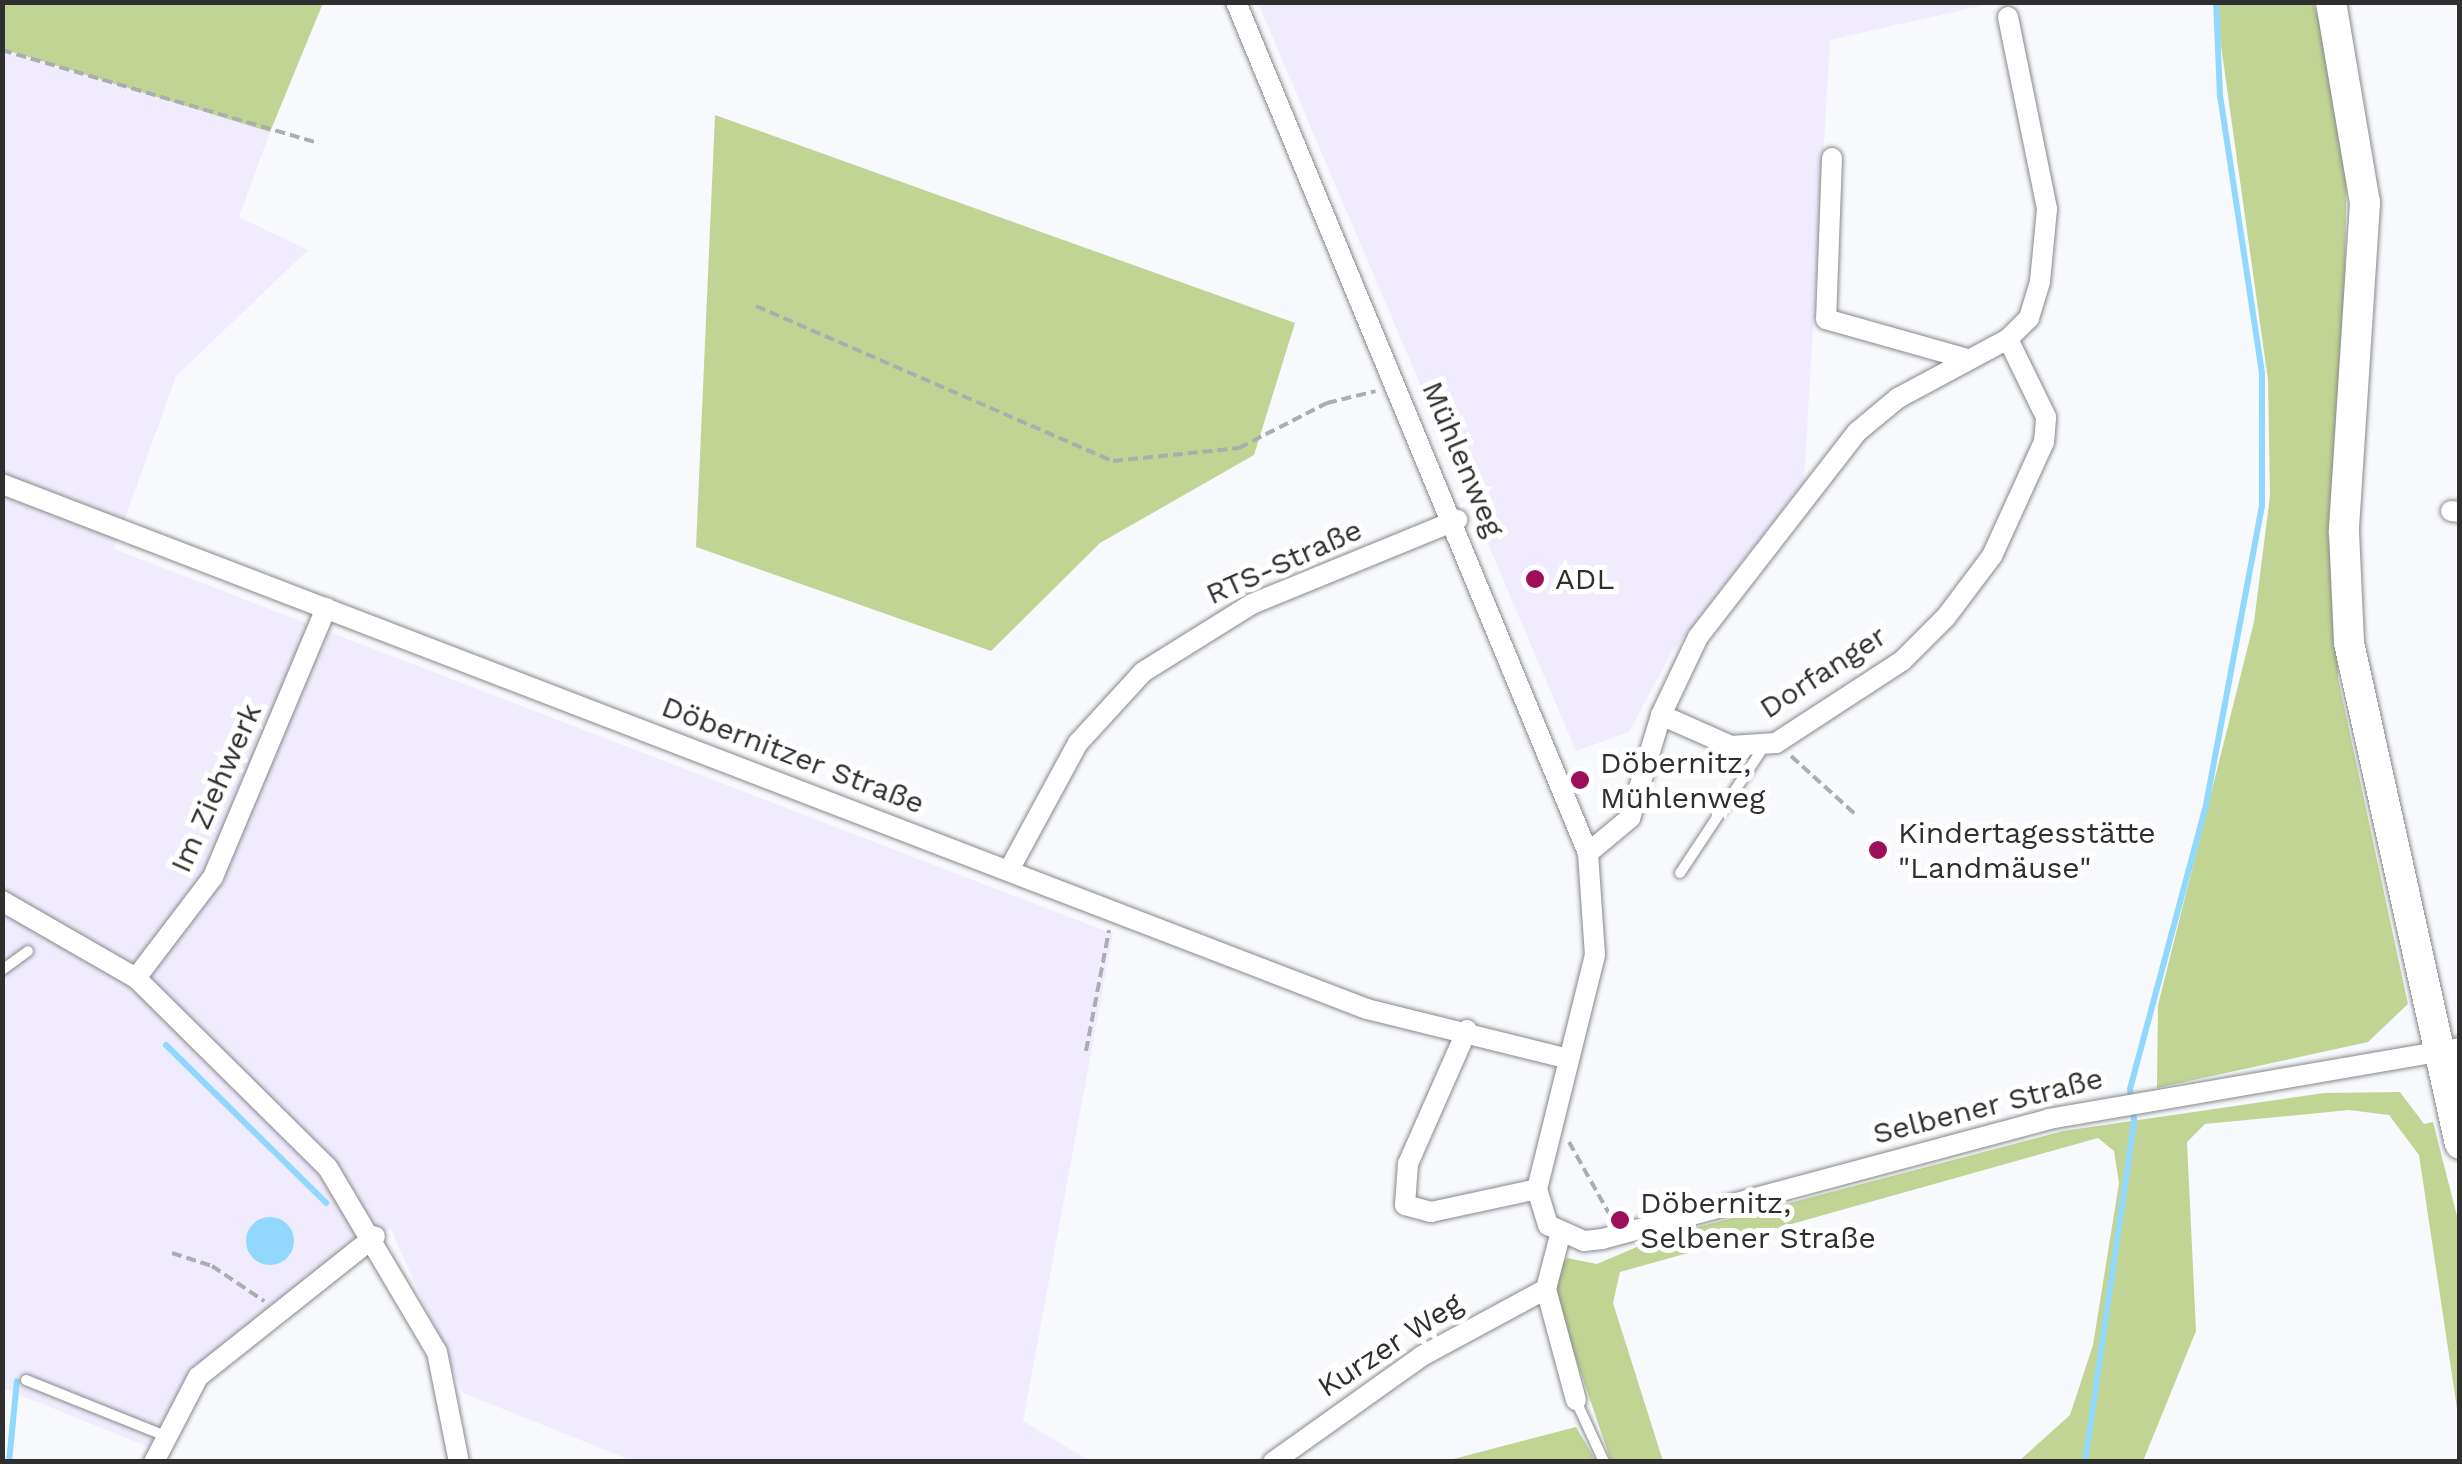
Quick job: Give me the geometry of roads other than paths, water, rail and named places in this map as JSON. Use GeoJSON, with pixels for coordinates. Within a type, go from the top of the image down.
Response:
{"type":"FeatureCollection","features":[{"type":"Feature","properties":{"kind":"main road"},"geometry":{"type":"LineString","coordinates":[[2331,2],[2365,203],[2344,532],[2348,644],[2448,1050],[2460,1144]]}},
{"type":"Feature","properties":{"kind":"street","name":"Mühlenweg"},"geometry":{"type":"LineString","coordinates":[[1236,2],[1457,520],[1588,853],[1595,954],[1537,1189]]}},
{"type":"Feature","properties":{"kind":"street"},"geometry":{"type":"LineString","coordinates":[[1588,853],[1630,818],[1660,715],[1698,636],[1856,432],[1964,358],[2008,339],[2029,318],[2040,282],[2046,209],[2008,17]]}},
{"type":"Feature","properties":{"kind":"street"},"geometry":{"type":"LineString","coordinates":[[1832,158],[1826,319],[1964,358]]}},
{"type":"Feature","properties":{"kind":"street","name":"Dorfanger"},"geometry":{"type":"LineString","coordinates":[[1660,715],[1731,746],[1771,744],[1902,660],[1992,556],[2027,488],[2046,417],[2008,339]]}},
{"type":"Feature","properties":{"kind":"street","name":"Döbernitzer Straße"},"geometry":{"type":"LineString","coordinates":[[2,484],[1367,1009],[1466,1030],[1569,1059]]}},
{"type":"Feature","properties":{"kind":"street","name":"RTS-Straße"},"geometry":{"type":"LineString","coordinates":[[1009,870],[1078,743],[1143,672],[1252,604],[1457,520]]}},
{"type":"Feature","properties":{"kind":"street","name":"Im Ziehwerk"},"geometry":{"type":"LineString","coordinates":[[136,978],[213,877],[326,608]]}},
{"type":"Feature","properties":{"kind":"street"},"geometry":{"type":"LineString","coordinates":[[2,901],[136,978],[328,1168],[375,1236],[437,1352],[459,1462]]}},
{"type":"Feature","properties":{"kind":"street"},"geometry":{"type":"LineString","coordinates":[[1466,1030],[1408,1164],[1405,1205],[1431,1212],[1537,1189],[1540,1213],[1560,1235],[1546,1289],[1576,1400]]}},
{"type":"Feature","properties":{"kind":"street","name":"Selbener Straße"},"geometry":{"type":"LineString","coordinates":[[1560,1235],[1584,1242],[1620,1234],[2130,1102],[2448,1050]]}},
{"type":"Feature","properties":{"kind":"street"},"geometry":{"type":"LineString","coordinates":[[154,1462],[198,1376],[375,1236]]}},
{"type":"Feature","properties":{"kind":"street","name":"Kurzer Weg"},"geometry":{"type":"LineString","coordinates":[[1273,1462],[1422,1356],[1546,1289]]}},
{"type":"Feature","properties":{"kind":"lane","name":"Dorfanger"},"geometry":{"type":"LineString","coordinates":[[1680,874],[1771,744]]}},
{"type":"Feature","properties":{"kind":"lane"},"geometry":{"type":"LineString","coordinates":[[2,970],[28,952]]}},
{"type":"Feature","properties":{"kind":"lane"},"geometry":{"type":"LineString","coordinates":[[26,1380],[165,1436]]}},
{"type":"Feature","properties":{"kind":"lane"},"geometry":{"type":"LineString","coordinates":[[1576,1400],[1604,1462]]}},
{"type":"Feature","properties":{"kind":"water"},"geometry":{"type":"Polygon","coordinates":[[[270,1217],[287,1224],[294,1241],[287,1258],[270,1265],[253,1258],[246,1241],[253,1224],[270,1217]]]}},
{"type":"Feature","properties":{"kind":"waterway"},"geometry":{"type":"LineString","coordinates":[[2085,1462],[2134,1121],[2130,1089],[2206,805],[2262,506],[2262,373],[2220,96],[2216,2]]}},
{"type":"Feature","properties":{"kind":"waterway"},"geometry":{"type":"LineString","coordinates":[[166,1045],[326,1203]]}},
{"type":"Feature","properties":{"kind":"waterway"},"geometry":{"type":"LineString","coordinates":[[9,1462],[17,1381]]}},
{"type":"Feature","properties":{"kind":"place","name":"ADL"},"geometry":{"type":"Point","coordinates":[1535,579]}},
{"type":"Feature","properties":{"kind":"place","name":"Döbernitz, Mühlenweg"},"geometry":{"type":"Point","coordinates":[1580,780]}},
{"type":"Feature","properties":{"kind":"place","name":"Kindertagesstätte \"Landmäuse\""},"geometry":{"type":"Point","coordinates":[1878,850]}},
{"type":"Feature","properties":{"kind":"place","name":"Döbernitz, Selbener Straße"},"geometry":{"type":"Point","coordinates":[1620,1220]}}]}
